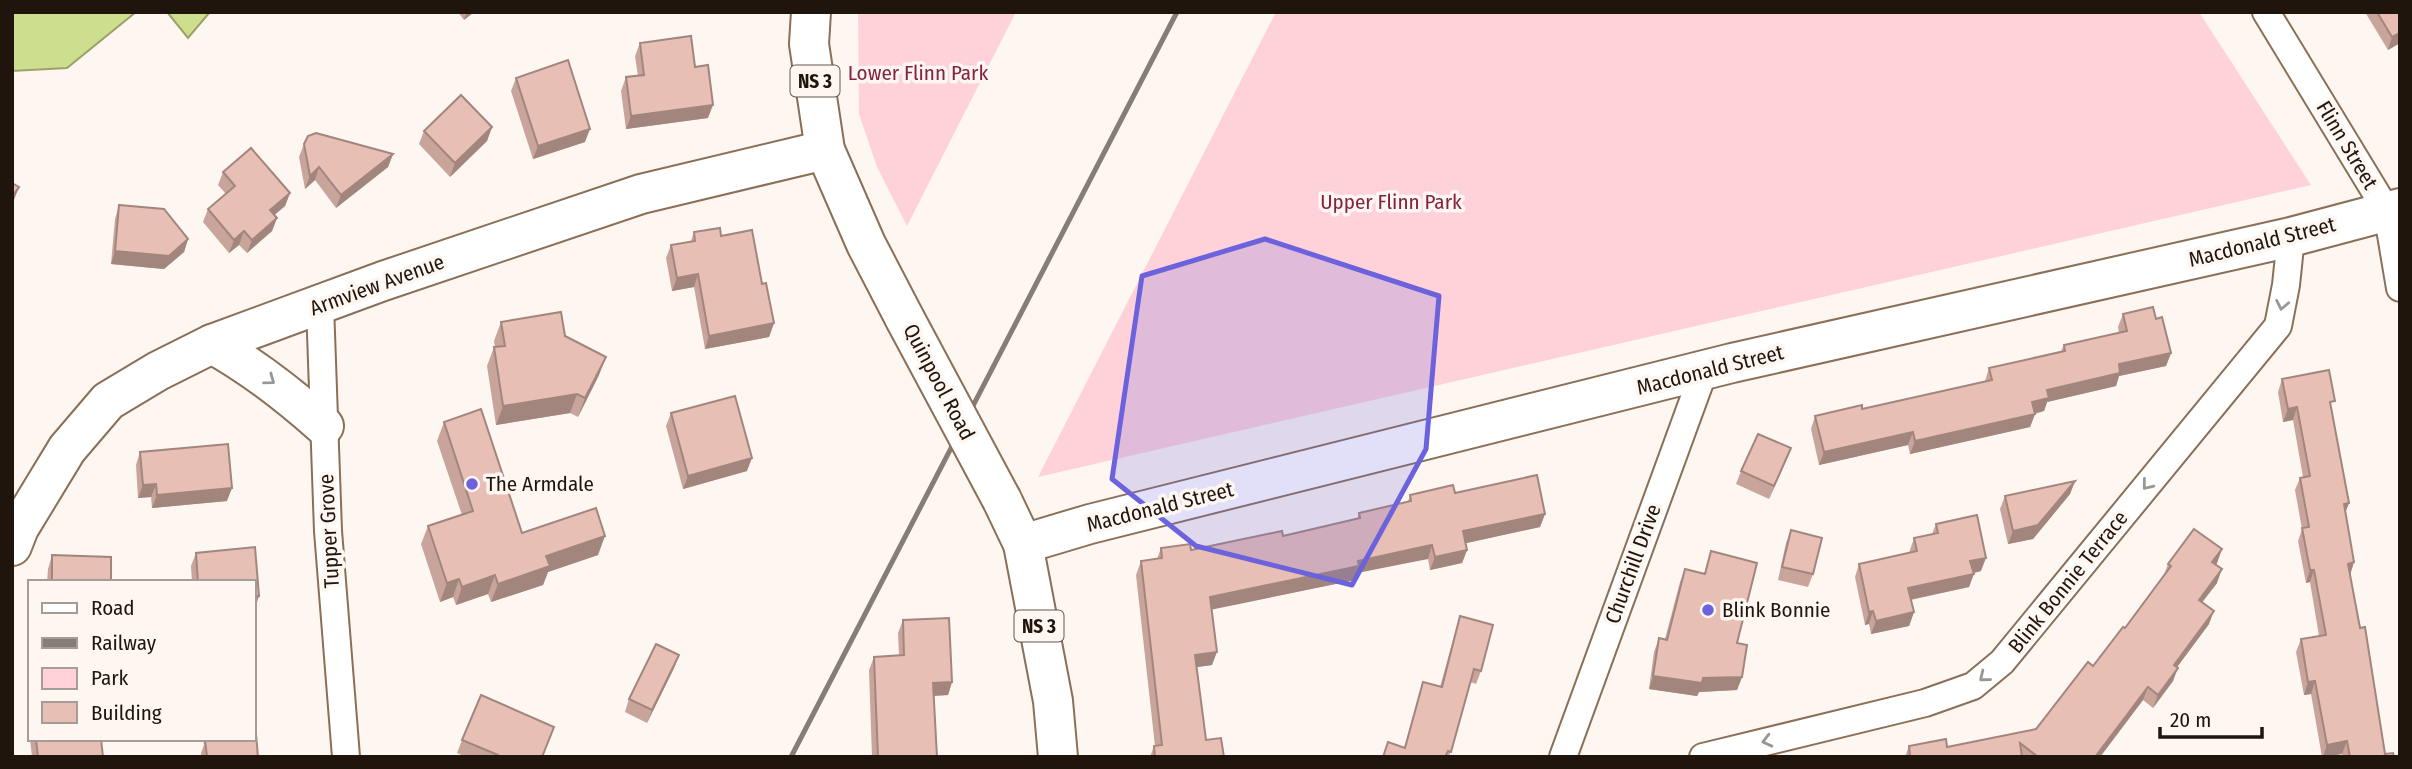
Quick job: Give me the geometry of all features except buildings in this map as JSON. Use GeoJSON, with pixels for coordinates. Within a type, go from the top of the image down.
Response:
{"type":"FeatureCollection","features":[{"type":"Feature","properties":{"kind":"street","name":"Quinpool Road"},"geometry":{"type":"LineString","coordinates":[[811,12],[809,44],[825,150],[866,244],[1023,544],[1053,701],[1058,757]]}},
{"type":"Feature","properties":{"kind":"street","name":"Flinn Street"},"geometry":{"type":"LineString","coordinates":[[2266,12],[2394,209],[2400,288]]}},
{"type":"Feature","properties":{"kind":"street","name":"Armview Avenue"},"geometry":{"type":"LineString","coordinates":[[12,546],[19,528],[67,449],[108,401],[158,371],[212,344],[641,194],[825,150]]}},
{"type":"Feature","properties":{"kind":"street","name":"Macdonald Street"},"geometry":{"type":"LineString","coordinates":[[1023,544],[1090,524],[1704,371],[2291,237],[2394,209]]}},
{"type":"Feature","properties":{"kind":"street","name":"Blink Bonnie Terrace"},"geometry":{"type":"LineString","coordinates":[[1703,757],[1925,704],[1973,685],[2002,662],[2278,326],[2291,237]]}},
{"type":"Feature","properties":{"kind":"street","name":"Tupper Grove"},"geometry":{"type":"LineString","coordinates":[[320,305],[328,531],[346,757]]}},
{"type":"Feature","properties":{"kind":"street"},"geometry":{"type":"LineString","coordinates":[[212,344],[278,386],[324,426]]}},
{"type":"Feature","properties":{"kind":"street","name":"Churchill Drive"},"geometry":{"type":"LineString","coordinates":[[1563,757],[1704,371]]}},
{"type":"Feature","properties":{"kind":"highlighted area"},"geometry":{"type":"Polygon","coordinates":[[[1265,239],[1439,296],[1426,449],[1352,585],[1196,546],[1112,479],[1142,276],[1265,239]]]}},
{"type":"Feature","properties":{"kind":"green space","name":"Lower Flinn Park"},"geometry":{"type":"Polygon","coordinates":[[[858,12],[1016,12],[907,226],[877,167],[859,114],[858,12]]]}},
{"type":"Feature","properties":{"kind":"green space","name":"Upper Flinn Park"},"geometry":{"type":"Polygon","coordinates":[[[1276,12],[2199,12],[2311,185],[1038,477],[1276,12]]]}},
{"type":"Feature","properties":{"kind":"shaded area"},"geometry":{"type":"Polygon","coordinates":[[[12,12],[136,12],[67,68],[12,71],[12,12]]]}},
{"type":"Feature","properties":{"kind":"shaded area"},"geometry":{"type":"Polygon","coordinates":[[[167,12],[210,12],[188,38],[167,12]]]}},
{"type":"Feature","properties":{"kind":"railway"},"geometry":{"type":"LineString","coordinates":[[791,757],[1177,12]]}},
{"type":"Feature","properties":{"kind":"place","name":"The Armdale"},"geometry":{"type":"Point","coordinates":[472,484]}},
{"type":"Feature","properties":{"kind":"place","name":"Blink Bonnie"},"geometry":{"type":"Point","coordinates":[1708,610]}}]}
